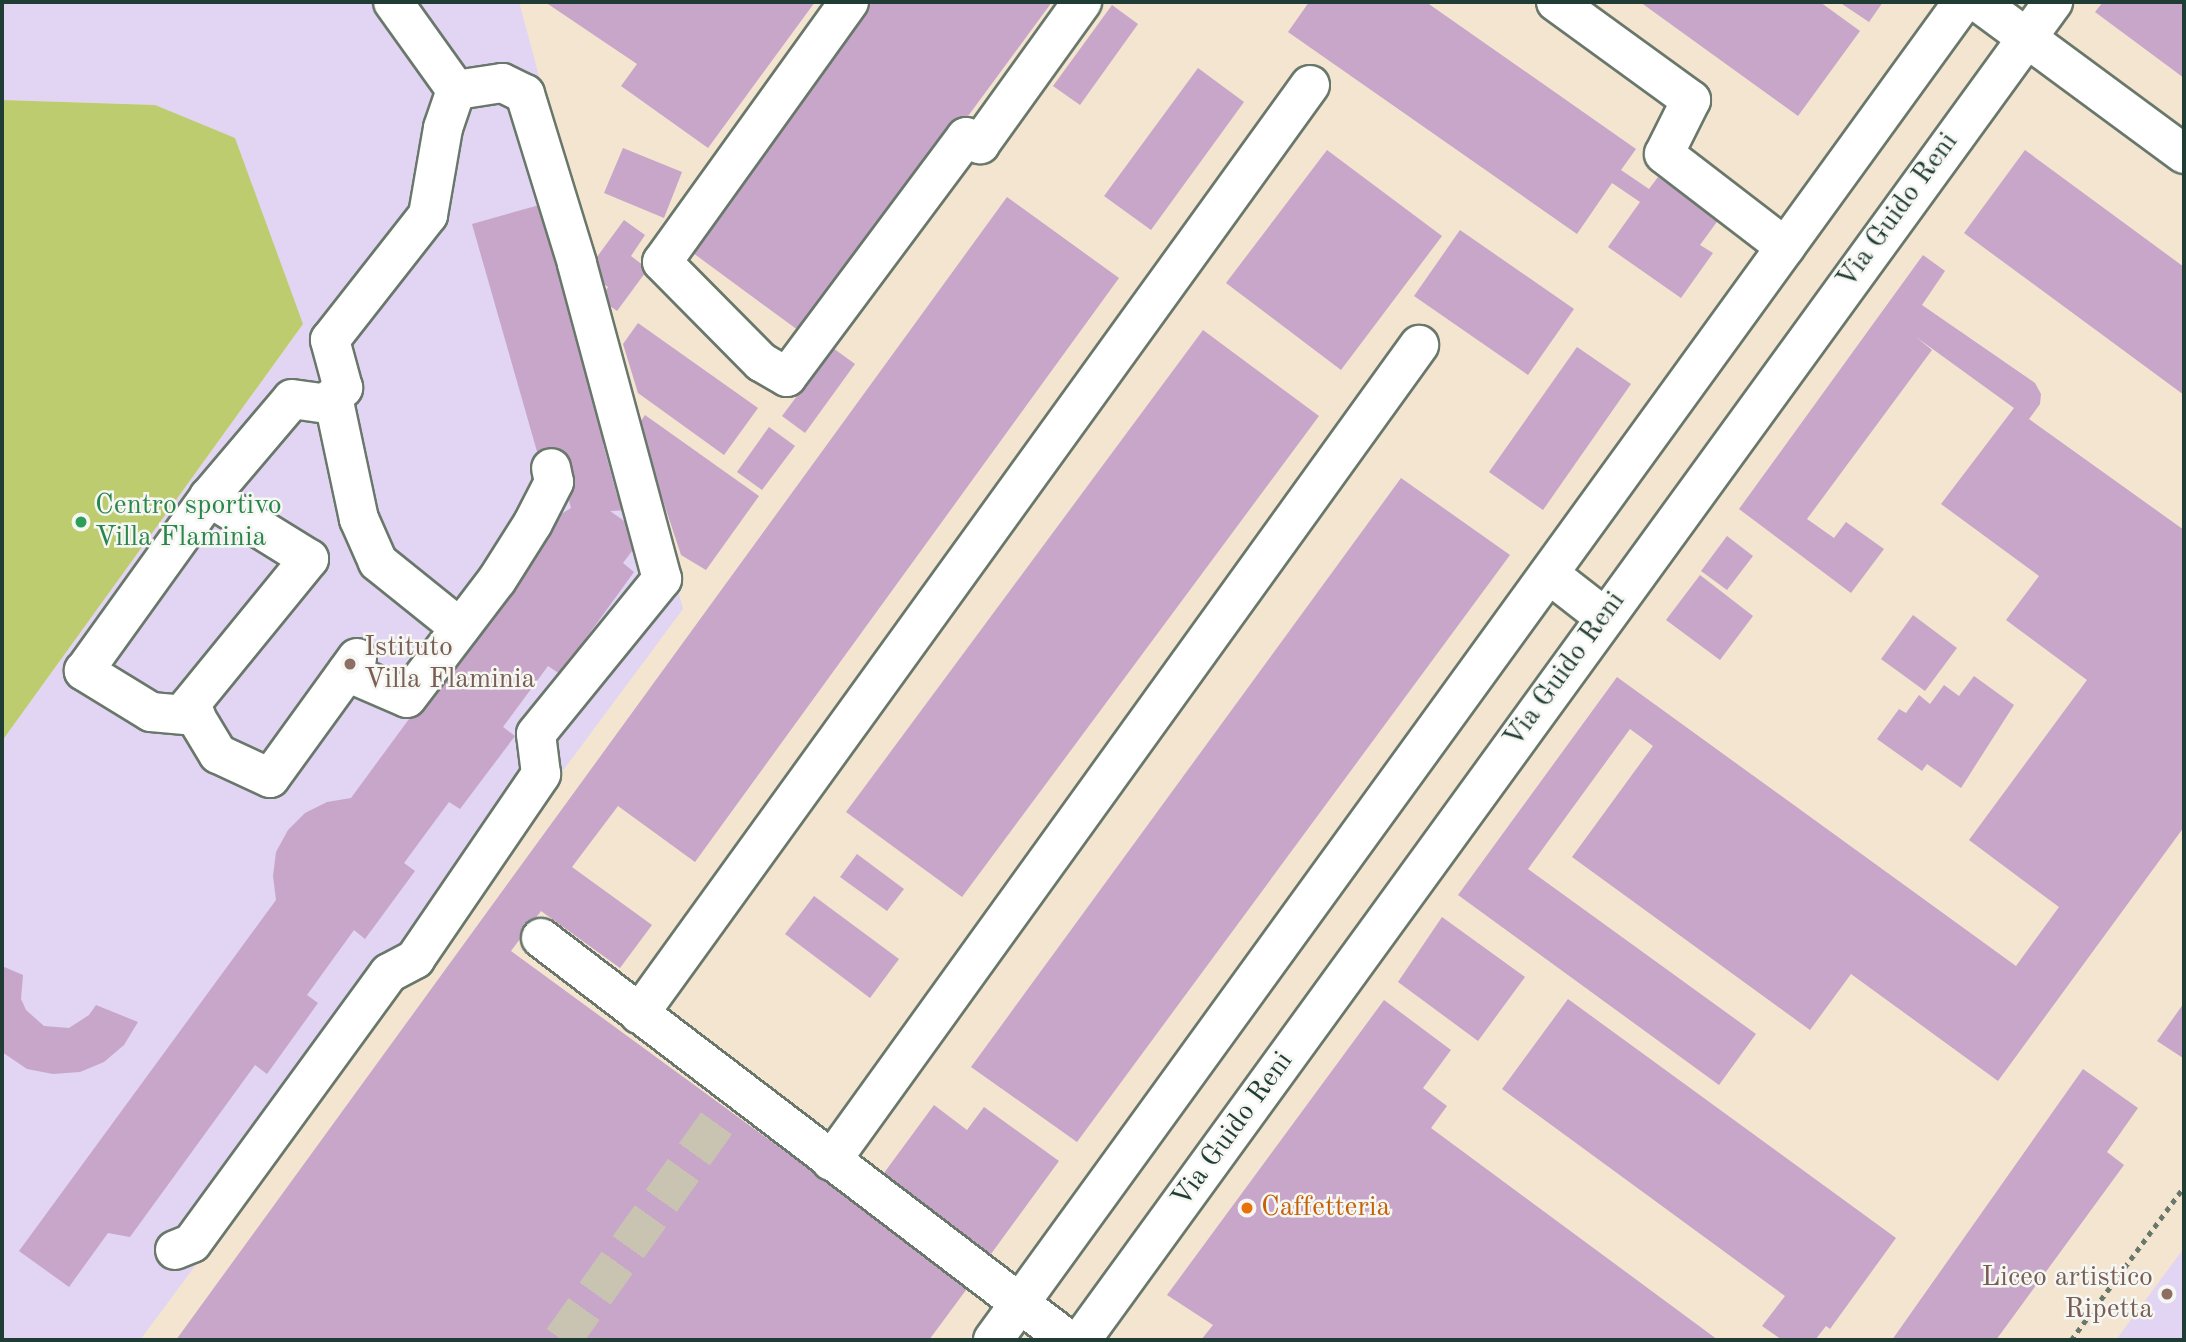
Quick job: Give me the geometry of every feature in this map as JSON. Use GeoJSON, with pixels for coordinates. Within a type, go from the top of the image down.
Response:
{"type":"FeatureCollection","features":[{"type":"Feature","properties":{"kind":"street"},"geometry":{"type":"LineString","coordinates":[[393,2],[456,90]]}},
{"type":"Feature","properties":{"kind":"street"},"geometry":{"type":"LineString","coordinates":[[849,2],[662,262],[761,362],[787,377],[966,136],[980,144],[1082,2]]}},
{"type":"Feature","properties":{"kind":"street"},"geometry":{"type":"LineString","coordinates":[[1556,2],[1691,100],[1664,153],[1785,247]]}},
{"type":"Feature","properties":{"kind":"street"},"geometry":{"type":"LineString","coordinates":[[993,1340],[1963,2]]}},
{"type":"Feature","properties":{"kind":"street"},"geometry":{"type":"LineString","coordinates":[[1978,2],[2184,154]]}},
{"type":"Feature","properties":{"kind":"street","name":"Via Guido Reni"},"geometry":{"type":"LineString","coordinates":[[1081,1340],[1603,616],[2053,2]]}},
{"type":"Feature","properties":{"kind":"street"},"geometry":{"type":"LineString","coordinates":[[175,1250],[192,1243],[389,973],[415,959],[541,774],[536,734],[662,579],[577,263],[525,94],[502,83],[456,90]]}},
{"type":"Feature","properties":{"kind":"street"},"geometry":{"type":"LineString","coordinates":[[639,1014],[1310,85]]}},
{"type":"Feature","properties":{"kind":"street"},"geometry":{"type":"LineString","coordinates":[[195,716],[151,712],[84,671],[209,497],[292,399],[327,404],[344,388],[330,340],[428,215],[443,128],[456,90]]}},
{"type":"Feature","properties":{"kind":"street"},"geometry":{"type":"LineString","coordinates":[[831,1161],[1419,345]]}},
{"type":"Feature","properties":{"kind":"street"},"geometry":{"type":"LineString","coordinates":[[333,397],[359,519],[378,562],[460,628]]}},
{"type":"Feature","properties":{"kind":"street"},"geometry":{"type":"LineString","coordinates":[[209,497],[309,559],[190,706],[218,754],[270,778],[352,665],[407,698],[460,628],[533,523],[554,482],[551,468]]}},
{"type":"Feature","properties":{"kind":"street"},"geometry":{"type":"LineString","coordinates":[[1549,574],[1603,616]]}},
{"type":"Feature","properties":{"kind":"street"},"geometry":{"type":"LineString","coordinates":[[541,938],[639,1014],[733,1100],[831,1161],[1069,1340]]}},
{"type":"Feature","properties":{"kind":"path"},"geometry":{"type":"LineString","coordinates":[[2071,1340],[2184,1187]]}},
{"type":"Feature","properties":{"kind":"shaded area","name":"Istituto Villa Flaminia"},"geometry":{"type":"Polygon","coordinates":[[[2,2],[519,2],[683,609],[140,1340],[2,1340],[2,741],[303,324],[155,105],[2,100],[2,2]]]}},
{"type":"Feature","properties":{"kind":"shaded area","name":"Liceo artistico Ripetta"},"geometry":{"type":"Polygon","coordinates":[[[2184,1248],[2184,1340],[2116,1340],[2184,1248]]]}},
{"type":"Feature","properties":{"kind":"green space","name":"Centro sportivo Villa Flaminia"},"geometry":{"type":"Polygon","coordinates":[[[2,100],[155,105],[235,138],[303,324],[2,741],[2,100]]]}},
{"type":"Feature","properties":{"kind":"building"},"geometry":{"type":"Polygon","coordinates":[[[545,2],[815,2],[708,148],[621,86],[637,64],[545,2]]]}},
{"type":"Feature","properties":{"kind":"building"},"geometry":{"type":"Polygon","coordinates":[[[872,2],[1052,2],[806,336],[689,250],[872,2]]]}},
{"type":"Feature","properties":{"kind":"building"},"geometry":{"type":"Polygon","coordinates":[[[1309,2],[1426,2],[1636,149],[1621,170],[1649,189],[1658,177],[1719,219],[1700,245],[1713,253],[1681,298],[1608,247],[1640,202],[1612,183],[1577,234],[1288,32],[1309,2]]]}},
{"type":"Feature","properties":{"kind":"building"},"geometry":{"type":"Polygon","coordinates":[[[1640,2],[1820,2],[1860,31],[1798,116],[1640,2]]]}},
{"type":"Feature","properties":{"kind":"building"},"geometry":{"type":"Polygon","coordinates":[[[1839,2],[1883,2],[1869,22],[1839,2]]]}},
{"type":"Feature","properties":{"kind":"building"},"geometry":{"type":"Polygon","coordinates":[[[2103,2],[2184,2],[2184,78],[2095,12],[2103,2]]]}},
{"type":"Feature","properties":{"kind":"building"},"geometry":{"type":"Polygon","coordinates":[[[1112,5],[1138,24],[1080,105],[1053,86],[1112,5]]]}},
{"type":"Feature","properties":{"kind":"building"},"geometry":{"type":"Polygon","coordinates":[[[1198,68],[1244,102],[1151,230],[1104,196],[1198,68]]]}},
{"type":"Feature","properties":{"kind":"building"},"geometry":{"type":"Polygon","coordinates":[[[623,148],[682,172],[664,218],[604,193],[623,148]]]}},
{"type":"Feature","properties":{"kind":"building"},"geometry":{"type":"Polygon","coordinates":[[[1327,150],[1442,236],[1341,370],[1226,283],[1327,150]]]}},
{"type":"Feature","properties":{"kind":"building"},"geometry":{"type":"Polygon","coordinates":[[[2025,150],[2184,267],[2184,395],[1964,233],[2025,150]]]}},
{"type":"Feature","properties":{"kind":"building"},"geometry":{"type":"Polygon","coordinates":[[[1007,197],[1119,278],[695,862],[618,806],[572,867],[652,925],[620,968],[541,911],[511,951],[969,1286],[929,1340],[176,1340],[1007,197]]]}},
{"type":"Feature","properties":{"kind":"building"},"geometry":{"type":"Polygon","coordinates":[[[543,204],[610,441],[603,444],[617,495],[625,493],[630,510],[610,511],[644,535],[623,563],[634,572],[560,674],[548,666],[503,727],[515,736],[460,809],[449,802],[404,863],[415,871],[365,939],[354,930],[307,995],[318,1003],[267,1074],[255,1065],[130,1237],[108,1233],[69,1287],[19,1251],[276,900],[273,876],[276,852],[288,830],[305,813],[327,802],[351,798],[558,516],[571,508],[557,457],[540,462],[472,224],[543,204]]]}},
{"type":"Feature","properties":{"kind":"building"},"geometry":{"type":"Polygon","coordinates":[[[624,220],[645,235],[631,256],[648,269],[617,311],[600,299],[608,287],[593,277],[600,266],[594,261],[624,220]]]}},
{"type":"Feature","properties":{"kind":"building"},"geometry":{"type":"Polygon","coordinates":[[[1460,230],[1574,309],[1528,375],[1414,296],[1460,230]]]}},
{"type":"Feature","properties":{"kind":"building"},"geometry":{"type":"Polygon","coordinates":[[[1923,255],[1945,271],[1922,305],[2035,383],[2041,394],[2040,404],[2029,419],[2184,530],[2184,827],[1998,1081],[1851,974],[1810,1030],[1572,857],[1653,746],[1630,729],[1528,869],[1756,1034],[1719,1085],[1458,895],[1617,677],[2016,966],[2059,907],[1969,840],[2087,680],[2006,620],[2039,576],[1941,504],[2014,408],[1916,337],[1932,350],[1807,519],[1834,538],[1846,522],[1884,549],[1851,593],[1739,509],[1923,255]]]}},
{"type":"Feature","properties":{"kind":"building"},"geometry":{"type":"Polygon","coordinates":[[[638,323],[758,408],[724,455],[638,393],[623,344],[638,323]]]}},
{"type":"Feature","properties":{"kind":"building"},"geometry":{"type":"Polygon","coordinates":[[[1203,330],[1319,416],[962,897],[846,812],[1203,330]]]}},
{"type":"Feature","properties":{"kind":"building"},"geometry":{"type":"Polygon","coordinates":[[[1577,347],[1631,384],[1543,510],[1489,472],[1577,347]]]}},
{"type":"Feature","properties":{"kind":"building"},"geometry":{"type":"Polygon","coordinates":[[[833,348],[855,364],[805,433],[782,416],[833,348]]]}},
{"type":"Feature","properties":{"kind":"building"},"geometry":{"type":"Polygon","coordinates":[[[645,415],[759,496],[706,570],[681,555],[638,425],[645,415]]]}},
{"type":"Feature","properties":{"kind":"building"},"geometry":{"type":"Polygon","coordinates":[[[769,427],[795,446],[762,490],[737,472],[769,427]]]}},
{"type":"Feature","properties":{"kind":"building"},"geometry":{"type":"Polygon","coordinates":[[[1401,478],[1510,555],[1077,1142],[971,1067],[1401,478]]]}},
{"type":"Feature","properties":{"kind":"building"},"geometry":{"type":"Polygon","coordinates":[[[1727,536],[1753,556],[1727,590],[1701,571],[1727,536]]]}},
{"type":"Feature","properties":{"kind":"building"},"geometry":{"type":"Polygon","coordinates":[[[1700,575],[1753,616],[1720,660],[1666,620],[1700,575]]]}},
{"type":"Feature","properties":{"kind":"building"},"geometry":{"type":"Polygon","coordinates":[[[1913,615],[1957,648],[1925,691],[1881,659],[1913,615]]]}},
{"type":"Feature","properties":{"kind":"building"},"geometry":{"type":"Polygon","coordinates":[[[1974,676],[2014,705],[1961,788],[1927,764],[1922,771],[1877,739],[1899,709],[1906,713],[1919,695],[1930,704],[1944,685],[1959,696],[1974,676]]]}},
{"type":"Feature","properties":{"kind":"building"},"geometry":{"type":"Polygon","coordinates":[[[857,854],[904,889],[887,911],[840,877],[857,854]]]}},
{"type":"Feature","properties":{"kind":"building"},"geometry":{"type":"Polygon","coordinates":[[[814,896],[899,959],[870,998],[785,934],[814,896]]]}},
{"type":"Feature","properties":{"kind":"building"},"geometry":{"type":"Polygon","coordinates":[[[1442,917],[1525,977],[1478,1041],[1398,982],[1442,917]]]}},
{"type":"Feature","properties":{"kind":"building"},"geometry":{"type":"Polygon","coordinates":[[[2,966],[23,975],[21,999],[26,1010],[44,1026],[69,1028],[89,1015],[96,1005],[138,1022],[124,1045],[104,1062],[80,1072],[53,1074],[27,1069],[2,1052],[2,966]]]}},
{"type":"Feature","properties":{"kind":"building"},"geometry":{"type":"Polygon","coordinates":[[[1568,999],[1896,1238],[1830,1329],[1826,1326],[1815,1340],[1782,1340],[1762,1326],[1785,1296],[1502,1089],[1568,999]]]}},
{"type":"Feature","properties":{"kind":"building"},"geometry":{"type":"Polygon","coordinates":[[[1384,1000],[1451,1050],[1423,1088],[1447,1106],[1431,1128],[1718,1340],[1201,1340],[1213,1325],[1167,1295],[1384,1000]]]}},
{"type":"Feature","properties":{"kind":"building"},"geometry":{"type":"Polygon","coordinates":[[[2184,1003],[2184,1056],[2183,1058],[2157,1041],[2184,1003]]]}},
{"type":"Feature","properties":{"kind":"building"},"geometry":{"type":"Polygon","coordinates":[[[2083,1069],[2138,1108],[2107,1152],[2124,1165],[1996,1340],[1892,1340],[2083,1069]]]}},
{"type":"Feature","properties":{"kind":"building"},"geometry":{"type":"Polygon","coordinates":[[[934,1105],[967,1130],[984,1107],[1059,1161],[991,1254],[884,1173],[934,1105]]]}},
{"type":"Feature","properties":{"kind":"tunnel"},"geometry":{"type":"LineString","coordinates":[[562,1340],[727,1109]]}},
{"type":"Feature","properties":{"kind":"place","name":"Centro sportivo Villa Flaminia"},"geometry":{"type":"Point","coordinates":[81,522]}},
{"type":"Feature","properties":{"kind":"place","name":"Istituto Villa Flaminia"},"geometry":{"type":"Point","coordinates":[350,664]}},
{"type":"Feature","properties":{"kind":"place","name":"Caffetteria"},"geometry":{"type":"Point","coordinates":[1247,1208]}},
{"type":"Feature","properties":{"kind":"place","name":"Liceo artistico Ripetta"},"geometry":{"type":"Point","coordinates":[2167,1294]}}]}
